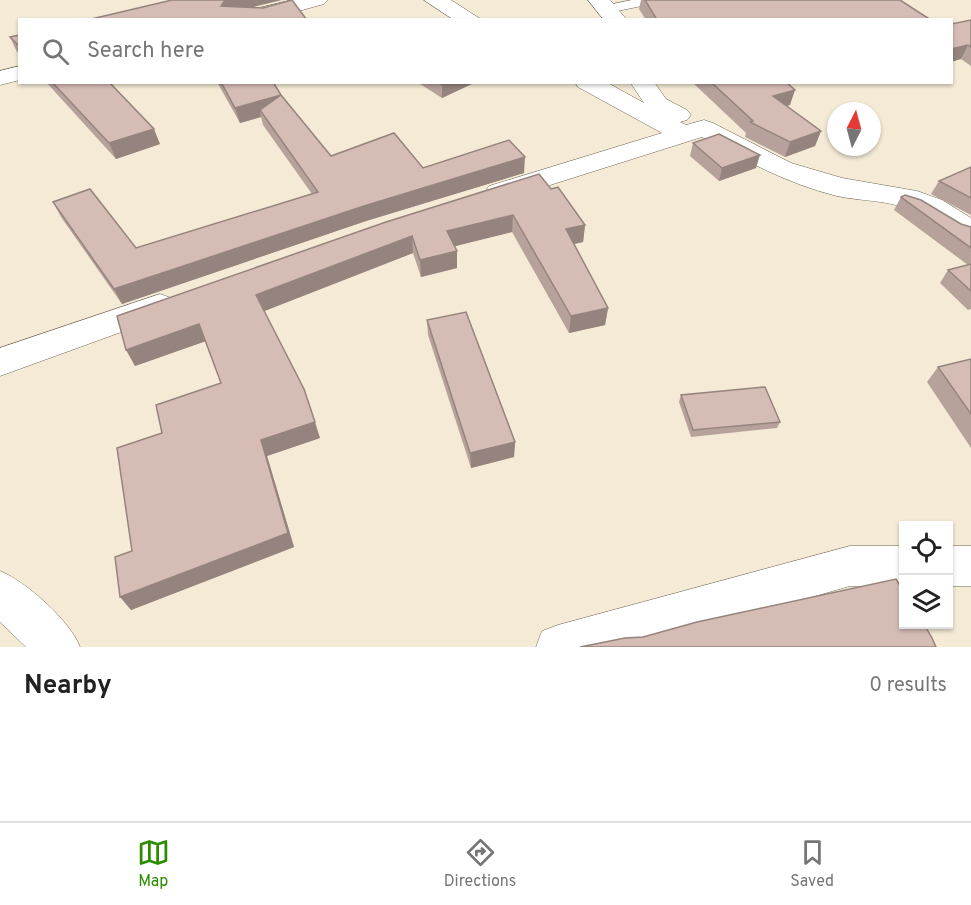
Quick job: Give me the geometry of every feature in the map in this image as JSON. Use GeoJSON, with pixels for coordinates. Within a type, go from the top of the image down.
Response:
{"type":"FeatureCollection","features":[{"type":"Feature","properties":{"kind":"street"},"geometry":{"type":"LineString","coordinates":[[246,18],[317,0]]}},
{"type":"Feature","properties":{"kind":"street"},"geometry":{"type":"LineString","coordinates":[[435,0],[467,18]]}},
{"type":"Feature","properties":{"kind":"street"},"geometry":{"type":"LineString","coordinates":[[0,78],[18,74]]}},
{"type":"Feature","properties":{"kind":"street"},"geometry":{"type":"LineString","coordinates":[[591,84],[781,170],[839,187],[907,198],[932,207],[971,232]]}},
{"type":"Feature","properties":{"kind":"street"},"geometry":{"type":"LineString","coordinates":[[643,84],[657,104],[693,131]]}},
{"type":"Feature","properties":{"kind":"street"},"geometry":{"type":"LineString","coordinates":[[478,198],[693,131]]}},
{"type":"Feature","properties":{"kind":"street"},"geometry":{"type":"LineString","coordinates":[[0,362],[188,296]]}},
{"type":"Feature","properties":{"kind":"street"},"geometry":{"type":"LineString","coordinates":[[558,647],[850,566],[899,566]]}},
{"type":"Feature","properties":{"kind":"street"},"geometry":{"type":"LineString","coordinates":[[953,566],[971,566]]}},
{"type":"Feature","properties":{"kind":"street"},"geometry":{"type":"LineString","coordinates":[[0,592],[57,647]]}},
{"type":"Feature","properties":{"kind":"lane"},"geometry":{"type":"LineString","coordinates":[[608,9],[651,0]]}},
{"type":"Feature","properties":{"kind":"building"},"geometry":{"type":"Polygon","coordinates":[[[172,0],[225,0],[221,6],[263,8],[292,0],[306,18],[96,18],[172,0]]]}},
{"type":"Feature","properties":{"kind":"building"},"geometry":{"type":"Polygon","coordinates":[[[645,0],[900,0],[928,18],[656,18],[645,0]]]}},
{"type":"Feature","properties":{"kind":"building"},"geometry":{"type":"Polygon","coordinates":[[[971,20],[971,47],[968,45],[953,49],[953,24],[971,20]]]}},
{"type":"Feature","properties":{"kind":"building"},"geometry":{"type":"Polygon","coordinates":[[[18,35],[18,45],[10,37],[18,35]]]}},
{"type":"Feature","properties":{"kind":"building"},"geometry":{"type":"Polygon","coordinates":[[[54,84],[111,84],[154,129],[109,143],[54,84]]]}},
{"type":"Feature","properties":{"kind":"building"},"geometry":{"type":"Polygon","coordinates":[[[222,84],[274,84],[281,95],[235,108],[222,84]]]}},
{"type":"Feature","properties":{"kind":"building"},"geometry":{"type":"Polygon","coordinates":[[[713,84],[788,84],[795,90],[773,96],[821,131],[790,142],[750,122],[753,121],[713,84]]]}},
{"type":"Feature","properties":{"kind":"building"},"geometry":{"type":"Polygon","coordinates":[[[281,95],[331,156],[394,133],[423,168],[509,140],[525,157],[364,206],[114,289],[53,202],[90,189],[136,248],[318,192],[260,110],[281,95]]]}},
{"type":"Feature","properties":{"kind":"building"},"geometry":{"type":"Polygon","coordinates":[[[719,134],[760,155],[722,168],[693,143],[719,134]]]}},
{"type":"Feature","properties":{"kind":"building"},"geometry":{"type":"Polygon","coordinates":[[[971,167],[971,198],[939,181],[971,167]]]}},
{"type":"Feature","properties":{"kind":"building"},"geometry":{"type":"Polygon","coordinates":[[[539,174],[551,189],[558,187],[585,225],[566,229],[608,308],[571,316],[513,215],[447,231],[457,251],[420,260],[412,236],[256,295],[304,389],[315,422],[261,440],[288,533],[120,597],[115,557],[132,551],[117,448],[162,433],[156,405],[221,383],[199,324],[126,350],[117,316],[386,222],[539,174]]]}},
{"type":"Feature","properties":{"kind":"building"},"geometry":{"type":"Polygon","coordinates":[[[905,195],[921,200],[961,224],[971,227],[971,248],[901,197],[905,195]]]}},
{"type":"Feature","properties":{"kind":"building"},"geometry":{"type":"Polygon","coordinates":[[[971,264],[971,291],[948,270],[971,264]]]}},
{"type":"Feature","properties":{"kind":"building"},"geometry":{"type":"Polygon","coordinates":[[[466,312],[515,442],[470,453],[427,320],[466,312]]]}},
{"type":"Feature","properties":{"kind":"building"},"geometry":{"type":"Polygon","coordinates":[[[971,359],[971,414],[938,367],[971,359]]]}},
{"type":"Feature","properties":{"kind":"building"},"geometry":{"type":"Polygon","coordinates":[[[765,387],[780,422],[693,430],[681,395],[765,387]]]}},
{"type":"Feature","properties":{"kind":"building"},"geometry":{"type":"Polygon","coordinates":[[[896,579],[899,584],[899,629],[927,629],[936,647],[580,647],[625,638],[643,637],[697,622],[896,579]]]}}]}
